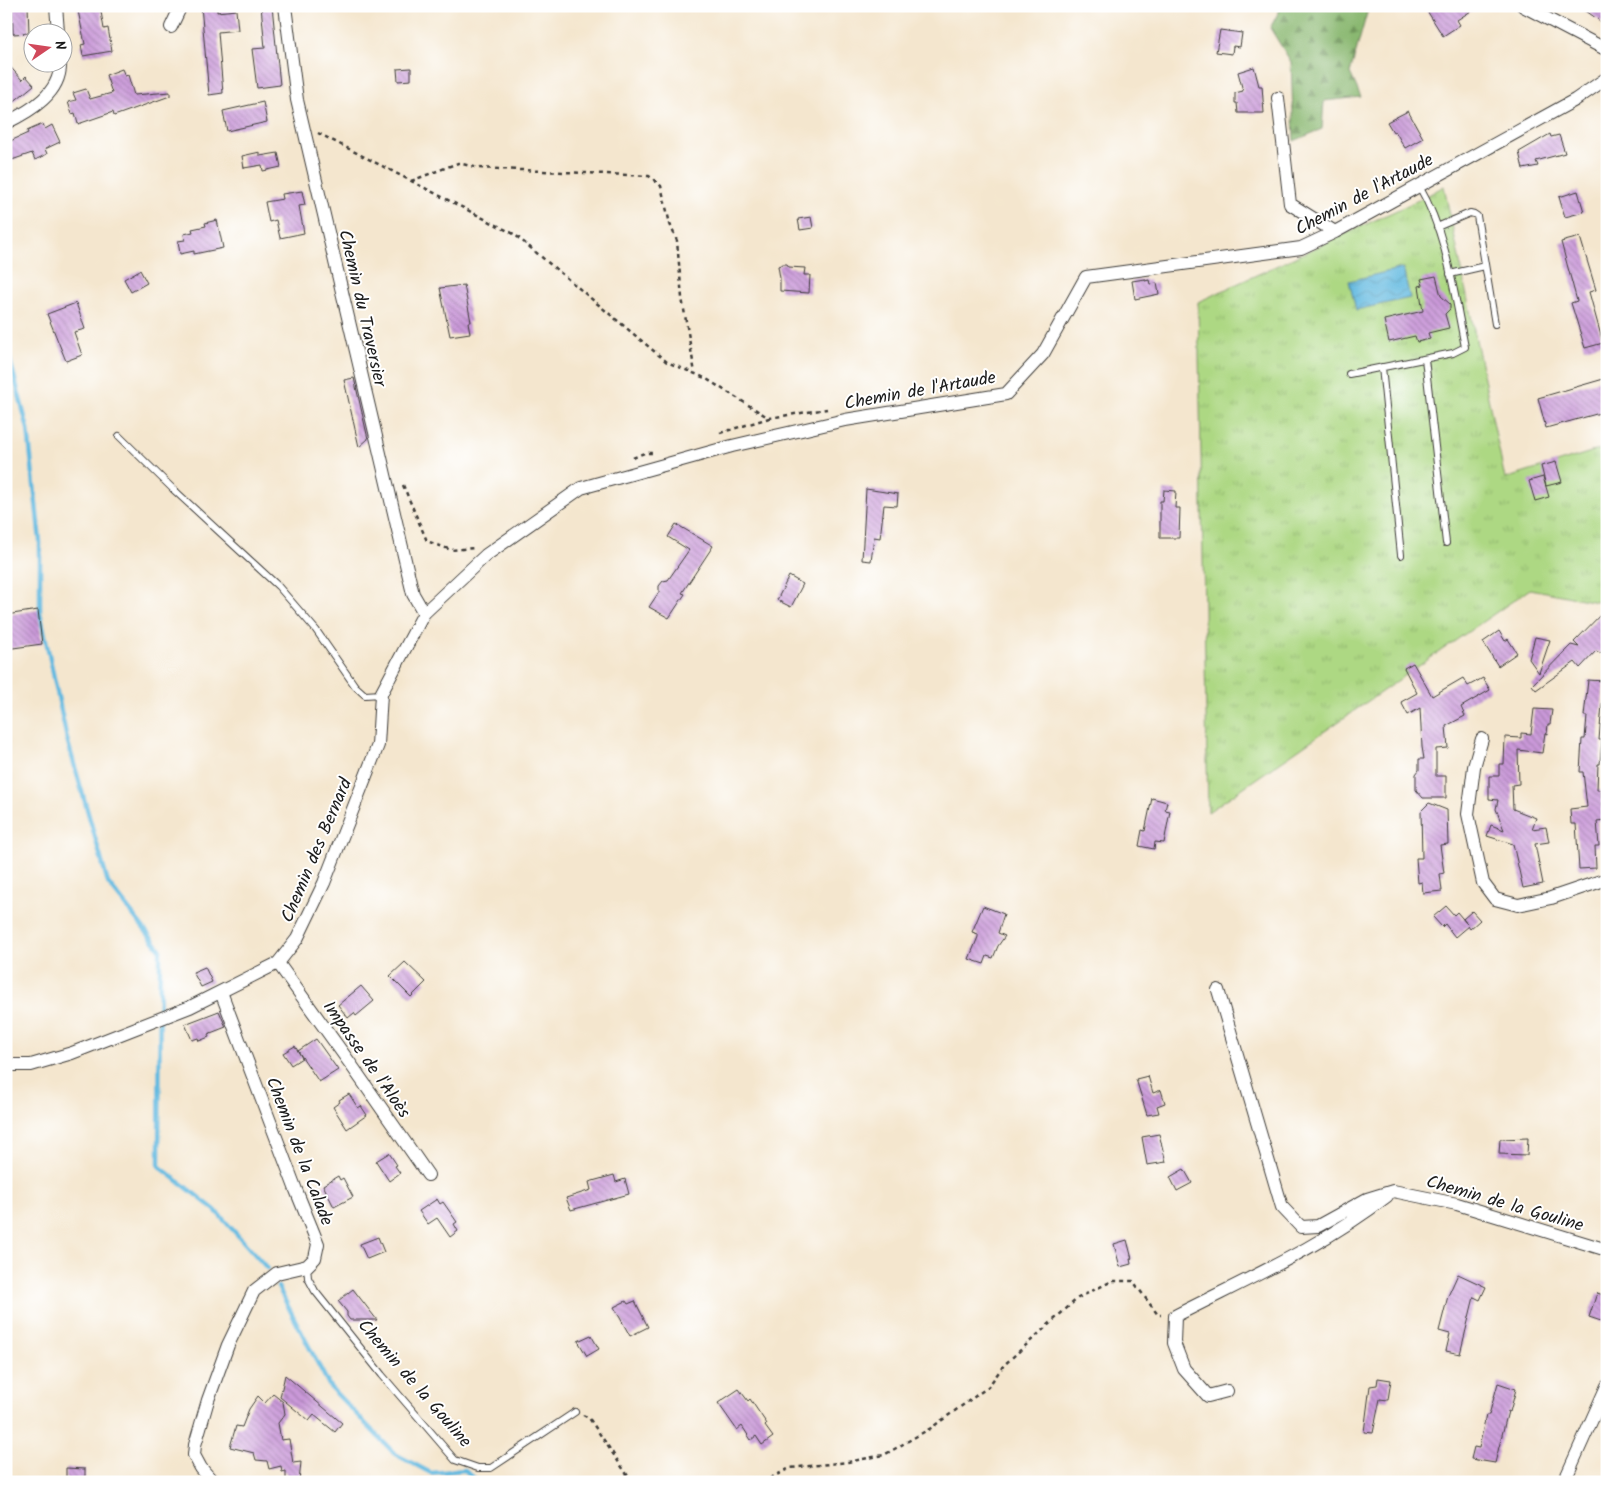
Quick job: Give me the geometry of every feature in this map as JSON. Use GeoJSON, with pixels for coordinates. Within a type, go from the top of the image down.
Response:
{"type":"FeatureCollection","features":[{"type":"Feature","properties":{"kind":"street"},"geometry":{"type":"LineString","coordinates":[[56,6],[57,22]]}},
{"type":"Feature","properties":{"kind":"street"},"geometry":{"type":"LineString","coordinates":[[170,27],[181,6]]}},
{"type":"Feature","properties":{"kind":"street","name":"Chemin du Traversier"},"geometry":{"type":"LineString","coordinates":[[285,6],[297,100],[413,594],[424,614]]}},
{"type":"Feature","properties":{"kind":"street"},"geometry":{"type":"LineString","coordinates":[[1523,6],[1607,50]]}},
{"type":"Feature","properties":{"kind":"street"},"geometry":{"type":"LineString","coordinates":[[6,123],[35,106],[55,87],[60,72]]}},
{"type":"Feature","properties":{"kind":"street","name":"Chemin de l'Artaude"},"geometry":{"type":"LineString","coordinates":[[424,614],[486,555],[581,488],[732,446],[845,420],[1006,394],[1043,354],[1086,277],[1301,248],[1335,232],[1575,100],[1607,78]]}},
{"type":"Feature","properties":{"kind":"street"},"geometry":{"type":"LineString","coordinates":[[1278,98],[1290,204],[1335,232]]}},
{"type":"Feature","properties":{"kind":"street","name":"Chemin des Bernard"},"geometry":{"type":"LineString","coordinates":[[6,1065],[31,1065],[72,1053],[190,1007],[278,963],[297,938],[324,882],[378,745],[381,694],[424,614]]}},
{"type":"Feature","properties":{"kind":"street"},"geometry":{"type":"LineString","coordinates":[[1482,739],[1474,767],[1468,814],[1483,883],[1495,899],[1518,905],[1551,898],[1607,879]]}},
{"type":"Feature","properties":{"kind":"street","name":"Impasse de l'Aloès"},"geometry":{"type":"LineString","coordinates":[[278,963],[428,1175]]}},
{"type":"Feature","properties":{"kind":"street"},"geometry":{"type":"LineString","coordinates":[[1218,990],[1282,1207],[1301,1227],[1318,1226],[1368,1199],[1393,1191]]}},
{"type":"Feature","properties":{"kind":"street","name":"Chemin de la Calade"},"geometry":{"type":"LineString","coordinates":[[221,992],[292,1181],[318,1244],[315,1258],[307,1266]]}},
{"type":"Feature","properties":{"kind":"street"},"geometry":{"type":"LineString","coordinates":[[1227,1391],[1208,1396],[1184,1369],[1174,1343],[1175,1316],[1299,1253],[1366,1212],[1393,1191]]}},
{"type":"Feature","properties":{"kind":"street","name":"Chemin de la Gouline"},"geometry":{"type":"LineString","coordinates":[[1393,1191],[1457,1204],[1607,1250]]}},
{"type":"Feature","properties":{"kind":"street"},"geometry":{"type":"LineString","coordinates":[[213,1482],[201,1468],[194,1455],[195,1444],[208,1400],[228,1345],[254,1291],[277,1273],[307,1266]]}},
{"type":"Feature","properties":{"kind":"street"},"geometry":{"type":"LineString","coordinates":[[1564,1482],[1607,1386]]}},
{"type":"Feature","properties":{"kind":"lane"},"geometry":{"type":"LineString","coordinates":[[1349,374],[1453,353],[1465,346],[1450,274],[1436,227],[1419,186]]}},
{"type":"Feature","properties":{"kind":"lane"},"geometry":{"type":"LineString","coordinates":[[1436,227],[1470,213],[1477,216],[1495,324]]}},
{"type":"Feature","properties":{"kind":"lane"},"geometry":{"type":"LineString","coordinates":[[1450,274],[1485,266]]}},
{"type":"Feature","properties":{"kind":"lane"},"geometry":{"type":"LineString","coordinates":[[1425,358],[1446,543]]}},
{"type":"Feature","properties":{"kind":"lane"},"geometry":{"type":"LineString","coordinates":[[1382,367],[1401,555]]}},
{"type":"Feature","properties":{"kind":"lane"},"geometry":{"type":"LineString","coordinates":[[119,436],[278,586],[316,630],[355,686],[365,695],[381,694]]}},
{"type":"Feature","properties":{"kind":"lane","name":"Chemin de la Gouline"},"geometry":{"type":"LineString","coordinates":[[307,1266],[308,1278],[315,1291],[388,1382],[456,1460],[478,1468],[491,1468],[575,1412]]}},
{"type":"Feature","properties":{"kind":"path"},"geometry":{"type":"LineString","coordinates":[[303,125],[514,234],[667,362],[705,378],[769,418]]}},
{"type":"Feature","properties":{"kind":"path"},"geometry":{"type":"LineString","coordinates":[[411,180],[458,164],[479,168],[649,176],[660,186],[670,224],[677,241],[682,298],[694,373]]}},
{"type":"Feature","properties":{"kind":"path"},"geometry":{"type":"LineString","coordinates":[[714,436],[769,418],[833,408]]}},
{"type":"Feature","properties":{"kind":"path"},"geometry":{"type":"LineString","coordinates":[[629,460],[644,453],[654,453]]}},
{"type":"Feature","properties":{"kind":"path"},"geometry":{"type":"LineString","coordinates":[[402,482],[407,498],[427,541],[451,550],[480,548]]}},
{"type":"Feature","properties":{"kind":"path"},"geometry":{"type":"LineString","coordinates":[[764,1482],[790,1468],[848,1462],[884,1455],[931,1428],[988,1387],[1004,1366],[1078,1298],[1112,1281],[1133,1281],[1158,1315],[1175,1316]]}},
{"type":"Feature","properties":{"kind":"path"},"geometry":{"type":"LineString","coordinates":[[575,1412],[589,1418],[632,1482]]}},
{"type":"Feature","properties":{"kind":"green space"},"geometry":{"type":"Polygon","coordinates":[[[1282,6],[1369,6],[1350,73],[1361,97],[1324,101],[1322,129],[1294,141],[1291,62],[1270,28],[1282,6]]]}},
{"type":"Feature","properties":{"kind":"green space"},"geometry":{"type":"Polygon","coordinates":[[[1444,186],[1505,479],[1607,447],[1607,604],[1530,589],[1208,812],[1198,302],[1425,197],[1444,186]]]}},
{"type":"Feature","properties":{"kind":"water"},"geometry":{"type":"Polygon","coordinates":[[[1403,268],[1410,298],[1356,310],[1349,281],[1403,268]]]}},
{"type":"Feature","properties":{"kind":"building"},"geometry":{"type":"Polygon","coordinates":[[[12,6],[28,6],[29,22],[22,22],[22,33],[13,34],[12,6]]]}},
{"type":"Feature","properties":{"kind":"building"},"geometry":{"type":"Polygon","coordinates":[[[77,6],[100,6],[104,29],[108,28],[112,51],[83,56],[81,45],[85,44],[77,6]]]}},
{"type":"Feature","properties":{"kind":"building"},"geometry":{"type":"Polygon","coordinates":[[[201,6],[217,6],[217,12],[236,10],[238,30],[218,32],[223,93],[209,95],[201,6]]]}},
{"type":"Feature","properties":{"kind":"building"},"geometry":{"type":"Polygon","coordinates":[[[261,6],[272,6],[280,85],[257,88],[252,49],[265,48],[261,6]]]}},
{"type":"Feature","properties":{"kind":"building"},"geometry":{"type":"Polygon","coordinates":[[[1424,6],[1479,6],[1457,20],[1460,25],[1443,36],[1424,6]]]}},
{"type":"Feature","properties":{"kind":"building"},"geometry":{"type":"Polygon","coordinates":[[[1579,6],[1607,6],[1607,26],[1579,6]]]}},
{"type":"Feature","properties":{"kind":"building"},"geometry":{"type":"Polygon","coordinates":[[[1220,30],[1242,33],[1240,47],[1233,46],[1232,54],[1216,52],[1220,30]]]}},
{"type":"Feature","properties":{"kind":"building"},"geometry":{"type":"Polygon","coordinates":[[[6,62],[22,80],[26,76],[34,85],[12,103],[6,97],[6,62]]]}},
{"type":"Feature","properties":{"kind":"building"},"geometry":{"type":"Polygon","coordinates":[[[1254,67],[1259,86],[1262,86],[1264,113],[1238,113],[1235,93],[1243,91],[1238,72],[1254,67]]]}},
{"type":"Feature","properties":{"kind":"building"},"geometry":{"type":"Polygon","coordinates":[[[411,68],[411,80],[398,81],[397,69],[411,68]]]}},
{"type":"Feature","properties":{"kind":"building"},"geometry":{"type":"Polygon","coordinates":[[[122,69],[125,76],[128,75],[134,95],[170,92],[170,96],[114,116],[113,112],[78,124],[75,113],[72,114],[68,102],[76,100],[73,93],[86,89],[90,99],[112,93],[106,75],[122,69]]]}},
{"type":"Feature","properties":{"kind":"building"},"geometry":{"type":"Polygon","coordinates":[[[263,102],[267,122],[227,131],[223,111],[263,102]]]}},
{"type":"Feature","properties":{"kind":"building"},"geometry":{"type":"Polygon","coordinates":[[[1408,111],[1423,138],[1405,148],[1387,122],[1408,111]]]}},
{"type":"Feature","properties":{"kind":"building"},"geometry":{"type":"Polygon","coordinates":[[[43,124],[45,129],[52,125],[60,142],[45,149],[47,154],[35,160],[32,153],[6,162],[6,143],[43,124]]]}},
{"type":"Feature","properties":{"kind":"building"},"geometry":{"type":"Polygon","coordinates":[[[1550,134],[1551,137],[1559,135],[1565,153],[1536,161],[1538,166],[1523,169],[1519,152],[1550,134]]]}},
{"type":"Feature","properties":{"kind":"building"},"geometry":{"type":"Polygon","coordinates":[[[260,152],[260,156],[278,153],[281,167],[263,171],[262,165],[244,168],[242,156],[260,152]]]}},
{"type":"Feature","properties":{"kind":"building"},"geometry":{"type":"Polygon","coordinates":[[[302,191],[305,205],[299,206],[304,233],[280,238],[276,220],[269,222],[265,202],[283,199],[282,194],[302,191]]]}},
{"type":"Feature","properties":{"kind":"building"},"geometry":{"type":"Polygon","coordinates":[[[1578,191],[1584,212],[1565,217],[1559,197],[1578,191]]]}},
{"type":"Feature","properties":{"kind":"building"},"geometry":{"type":"Polygon","coordinates":[[[811,217],[813,228],[800,230],[798,219],[811,217]]]}},
{"type":"Feature","properties":{"kind":"building"},"geometry":{"type":"Polygon","coordinates":[[[217,220],[223,248],[194,254],[194,251],[180,254],[178,241],[185,240],[184,234],[193,232],[192,229],[206,226],[205,223],[217,220]]]}},
{"type":"Feature","properties":{"kind":"building"},"geometry":{"type":"Polygon","coordinates":[[[1580,237],[1596,290],[1589,292],[1603,343],[1585,348],[1571,303],[1577,301],[1561,242],[1580,237]]]}},
{"type":"Feature","properties":{"kind":"building"},"geometry":{"type":"Polygon","coordinates":[[[787,264],[789,267],[805,268],[804,275],[810,275],[809,293],[780,291],[778,266],[787,264]]]}},
{"type":"Feature","properties":{"kind":"building"},"geometry":{"type":"Polygon","coordinates":[[[140,270],[147,283],[131,292],[124,279],[140,270]]]}},
{"type":"Feature","properties":{"kind":"building"},"geometry":{"type":"Polygon","coordinates":[[[1436,276],[1441,296],[1450,304],[1450,309],[1445,314],[1449,328],[1428,333],[1430,339],[1417,342],[1415,336],[1389,342],[1384,320],[1423,311],[1419,286],[1423,285],[1421,279],[1436,276]]]}},
{"type":"Feature","properties":{"kind":"building"},"geometry":{"type":"Polygon","coordinates":[[[1145,279],[1145,281],[1149,280],[1150,284],[1157,283],[1159,294],[1135,299],[1132,281],[1145,279]]]}},
{"type":"Feature","properties":{"kind":"building"},"geometry":{"type":"Polygon","coordinates":[[[464,285],[471,322],[468,322],[470,333],[450,336],[440,288],[464,285]]]}},
{"type":"Feature","properties":{"kind":"building"},"geometry":{"type":"Polygon","coordinates":[[[76,303],[85,329],[74,332],[82,355],[66,361],[47,314],[76,303]]]}},
{"type":"Feature","properties":{"kind":"building"},"geometry":{"type":"Polygon","coordinates":[[[354,378],[368,439],[359,447],[344,380],[354,378]]]}},
{"type":"Feature","properties":{"kind":"building"},"geometry":{"type":"Polygon","coordinates":[[[1607,378],[1607,411],[1546,428],[1538,398],[1607,378]]]}},
{"type":"Feature","properties":{"kind":"building"},"geometry":{"type":"Polygon","coordinates":[[[1556,462],[1562,482],[1546,486],[1541,466],[1556,462]]]}},
{"type":"Feature","properties":{"kind":"building"},"geometry":{"type":"Polygon","coordinates":[[[1543,477],[1549,497],[1535,501],[1529,481],[1543,477]]]}},
{"type":"Feature","properties":{"kind":"building"},"geometry":{"type":"Polygon","coordinates":[[[866,489],[898,494],[897,506],[884,505],[880,538],[874,537],[871,561],[862,560],[866,489]]]}},
{"type":"Feature","properties":{"kind":"building"},"geometry":{"type":"Polygon","coordinates":[[[1164,490],[1176,491],[1175,508],[1180,508],[1179,538],[1160,538],[1160,501],[1163,501],[1164,490]]]}},
{"type":"Feature","properties":{"kind":"building"},"geometry":{"type":"Polygon","coordinates":[[[676,524],[713,546],[682,593],[685,594],[669,618],[649,607],[659,592],[659,586],[663,581],[668,580],[689,550],[668,537],[676,524]]]}},
{"type":"Feature","properties":{"kind":"building"},"geometry":{"type":"Polygon","coordinates":[[[789,576],[803,584],[791,607],[777,600],[789,576]]]}},
{"type":"Feature","properties":{"kind":"building"},"geometry":{"type":"Polygon","coordinates":[[[1607,608],[1607,636],[1602,641],[1607,646],[1600,653],[1596,651],[1580,668],[1575,662],[1536,690],[1532,685],[1571,645],[1579,647],[1574,642],[1607,608]]]}},
{"type":"Feature","properties":{"kind":"building"},"geometry":{"type":"Polygon","coordinates":[[[38,610],[42,644],[6,649],[6,615],[38,610]]]}},
{"type":"Feature","properties":{"kind":"building"},"geometry":{"type":"Polygon","coordinates":[[[1499,631],[1505,641],[1508,639],[1517,653],[1498,666],[1483,642],[1499,631]]]}},
{"type":"Feature","properties":{"kind":"building"},"geometry":{"type":"Polygon","coordinates":[[[1535,637],[1550,640],[1539,673],[1529,659],[1535,637]]]}},
{"type":"Feature","properties":{"kind":"building"},"geometry":{"type":"Polygon","coordinates":[[[1413,663],[1432,696],[1463,678],[1468,686],[1483,678],[1490,690],[1461,707],[1465,716],[1446,726],[1448,748],[1436,749],[1436,776],[1446,776],[1446,798],[1423,798],[1416,790],[1416,774],[1419,770],[1419,759],[1424,759],[1420,708],[1408,715],[1401,702],[1417,693],[1404,668],[1413,663]]]}},
{"type":"Feature","properties":{"kind":"building"},"geometry":{"type":"Polygon","coordinates":[[[1588,680],[1604,681],[1599,740],[1602,740],[1600,764],[1598,764],[1597,790],[1601,790],[1605,820],[1597,821],[1599,846],[1595,846],[1596,868],[1579,869],[1576,824],[1571,824],[1570,809],[1587,807],[1583,772],[1580,772],[1582,739],[1585,739],[1587,716],[1584,716],[1588,680]]]}},
{"type":"Feature","properties":{"kind":"building"},"geometry":{"type":"Polygon","coordinates":[[[1534,709],[1552,710],[1550,724],[1548,724],[1547,734],[1545,733],[1542,753],[1518,750],[1519,784],[1512,785],[1513,809],[1536,818],[1532,829],[1546,827],[1549,842],[1535,844],[1543,884],[1523,888],[1513,844],[1487,836],[1491,825],[1504,830],[1496,809],[1498,800],[1489,799],[1489,776],[1499,776],[1499,764],[1504,764],[1505,737],[1521,738],[1521,733],[1531,734],[1534,709]]]}},
{"type":"Feature","properties":{"kind":"building"},"geometry":{"type":"Polygon","coordinates":[[[1152,798],[1167,802],[1165,810],[1170,811],[1164,843],[1155,842],[1154,849],[1139,846],[1142,830],[1145,831],[1152,798]]]}},
{"type":"Feature","properties":{"kind":"building"},"geometry":{"type":"Polygon","coordinates":[[[1429,803],[1447,810],[1448,844],[1440,845],[1444,873],[1440,874],[1442,891],[1423,893],[1422,882],[1418,883],[1416,858],[1422,858],[1421,811],[1429,803]]]}},
{"type":"Feature","properties":{"kind":"building"},"geometry":{"type":"Polygon","coordinates":[[[983,906],[1004,914],[998,933],[1005,936],[993,958],[987,956],[984,964],[969,959],[978,937],[978,934],[972,932],[983,906]]]}},
{"type":"Feature","properties":{"kind":"building"},"geometry":{"type":"Polygon","coordinates":[[[1446,906],[1454,915],[1457,912],[1467,924],[1463,919],[1472,911],[1480,920],[1470,929],[1468,926],[1455,937],[1445,924],[1442,927],[1433,917],[1446,906]]]}},
{"type":"Feature","properties":{"kind":"building"},"geometry":{"type":"Polygon","coordinates":[[[405,962],[426,982],[411,997],[390,976],[405,962]]]}},
{"type":"Feature","properties":{"kind":"building"},"geometry":{"type":"Polygon","coordinates":[[[205,967],[212,982],[201,987],[193,972],[205,967]]]}},
{"type":"Feature","properties":{"kind":"building"},"geometry":{"type":"Polygon","coordinates":[[[361,986],[374,1001],[356,1016],[354,1013],[348,1018],[338,1005],[361,986]]]}},
{"type":"Feature","properties":{"kind":"building"},"geometry":{"type":"Polygon","coordinates":[[[219,1011],[226,1027],[208,1034],[209,1037],[199,1041],[198,1038],[192,1040],[185,1024],[219,1011]]]}},
{"type":"Feature","properties":{"kind":"building"},"geometry":{"type":"Polygon","coordinates":[[[316,1039],[338,1070],[319,1082],[298,1051],[316,1039]]]}},
{"type":"Feature","properties":{"kind":"building"},"geometry":{"type":"Polygon","coordinates":[[[295,1046],[302,1058],[291,1065],[283,1053],[295,1046]]]}},
{"type":"Feature","properties":{"kind":"building"},"geometry":{"type":"Polygon","coordinates":[[[1148,1076],[1153,1093],[1161,1090],[1165,1103],[1157,1106],[1159,1113],[1147,1115],[1136,1079],[1148,1076]]]}},
{"type":"Feature","properties":{"kind":"building"},"geometry":{"type":"Polygon","coordinates":[[[349,1094],[358,1108],[361,1106],[367,1115],[347,1129],[333,1107],[340,1102],[339,1100],[349,1094]]]}},
{"type":"Feature","properties":{"kind":"building"},"geometry":{"type":"Polygon","coordinates":[[[1159,1134],[1166,1162],[1147,1165],[1142,1137],[1159,1134]]]}},
{"type":"Feature","properties":{"kind":"building"},"geometry":{"type":"Polygon","coordinates":[[[1528,1138],[1527,1155],[1499,1154],[1500,1139],[1528,1138]]]}},
{"type":"Feature","properties":{"kind":"building"},"geometry":{"type":"Polygon","coordinates":[[[389,1153],[400,1173],[389,1181],[376,1161],[389,1153]]]}},
{"type":"Feature","properties":{"kind":"building"},"geometry":{"type":"Polygon","coordinates":[[[1184,1169],[1192,1183],[1177,1191],[1170,1177],[1184,1169]]]}},
{"type":"Feature","properties":{"kind":"building"},"geometry":{"type":"Polygon","coordinates":[[[614,1175],[616,1182],[625,1179],[629,1194],[571,1210],[566,1198],[591,1190],[589,1182],[614,1175]]]}},
{"type":"Feature","properties":{"kind":"building"},"geometry":{"type":"Polygon","coordinates":[[[338,1176],[340,1180],[343,1178],[353,1197],[334,1207],[323,1185],[338,1176]]]}},
{"type":"Feature","properties":{"kind":"building"},"geometry":{"type":"Polygon","coordinates":[[[437,1199],[440,1204],[443,1202],[457,1222],[454,1224],[458,1231],[450,1237],[437,1218],[428,1224],[419,1211],[437,1199]]]}},
{"type":"Feature","properties":{"kind":"building"},"geometry":{"type":"Polygon","coordinates":[[[378,1237],[384,1252],[367,1259],[360,1244],[378,1237]]]}},
{"type":"Feature","properties":{"kind":"building"},"geometry":{"type":"Polygon","coordinates":[[[1127,1240],[1132,1259],[1130,1259],[1131,1264],[1120,1267],[1114,1244],[1127,1240]]]}},
{"type":"Feature","properties":{"kind":"building"},"geometry":{"type":"Polygon","coordinates":[[[1458,1274],[1486,1287],[1480,1300],[1474,1297],[1460,1354],[1446,1351],[1450,1334],[1439,1331],[1448,1296],[1458,1274]]]}},
{"type":"Feature","properties":{"kind":"building"},"geometry":{"type":"Polygon","coordinates":[[[353,1289],[377,1320],[350,1320],[347,1312],[338,1301],[353,1289]]]}},
{"type":"Feature","properties":{"kind":"building"},"geometry":{"type":"Polygon","coordinates":[[[1597,1293],[1607,1296],[1607,1323],[1589,1317],[1597,1293]]]}},
{"type":"Feature","properties":{"kind":"building"},"geometry":{"type":"Polygon","coordinates":[[[626,1301],[628,1304],[635,1301],[648,1327],[630,1336],[614,1307],[626,1301]]]}},
{"type":"Feature","properties":{"kind":"building"},"geometry":{"type":"Polygon","coordinates":[[[591,1335],[599,1349],[587,1356],[578,1341],[591,1335]]]}},
{"type":"Feature","properties":{"kind":"building"},"geometry":{"type":"Polygon","coordinates":[[[285,1375],[342,1423],[335,1432],[314,1415],[309,1421],[280,1397],[285,1375]]]}},
{"type":"Feature","properties":{"kind":"building"},"geometry":{"type":"Polygon","coordinates":[[[1378,1378],[1391,1380],[1388,1400],[1380,1399],[1373,1433],[1364,1432],[1370,1386],[1377,1385],[1378,1378]]]}},
{"type":"Feature","properties":{"kind":"building"},"geometry":{"type":"Polygon","coordinates":[[[1498,1383],[1516,1389],[1510,1412],[1508,1411],[1495,1463],[1471,1459],[1474,1447],[1479,1448],[1486,1415],[1489,1415],[1498,1383]]]}},
{"type":"Feature","properties":{"kind":"building"},"geometry":{"type":"Polygon","coordinates":[[[739,1389],[748,1401],[750,1399],[767,1424],[765,1426],[773,1437],[762,1445],[756,1436],[751,1440],[742,1426],[737,1430],[718,1403],[739,1389]]]}},
{"type":"Feature","properties":{"kind":"building"},"geometry":{"type":"Polygon","coordinates":[[[273,1394],[283,1402],[285,1414],[278,1423],[281,1440],[289,1439],[293,1463],[301,1462],[299,1482],[286,1482],[286,1471],[282,1472],[281,1466],[269,1469],[267,1461],[256,1460],[254,1453],[230,1447],[236,1426],[242,1427],[249,1409],[258,1396],[265,1403],[273,1394]]]}},
{"type":"Feature","properties":{"kind":"building"},"geometry":{"type":"Polygon","coordinates":[[[66,1468],[85,1469],[85,1482],[66,1482],[66,1468]]]}},
{"type":"Feature","properties":{"kind":"waterway"},"geometry":{"type":"LineString","coordinates":[[6,345],[28,429],[40,541],[40,612],[67,739],[108,883],[160,949],[159,1166],[215,1210],[267,1268]]}},
{"type":"Feature","properties":{"kind":"waterway"},"geometry":{"type":"LineString","coordinates":[[278,1287],[330,1387],[395,1454],[431,1473],[465,1470],[478,1482]]}}]}
